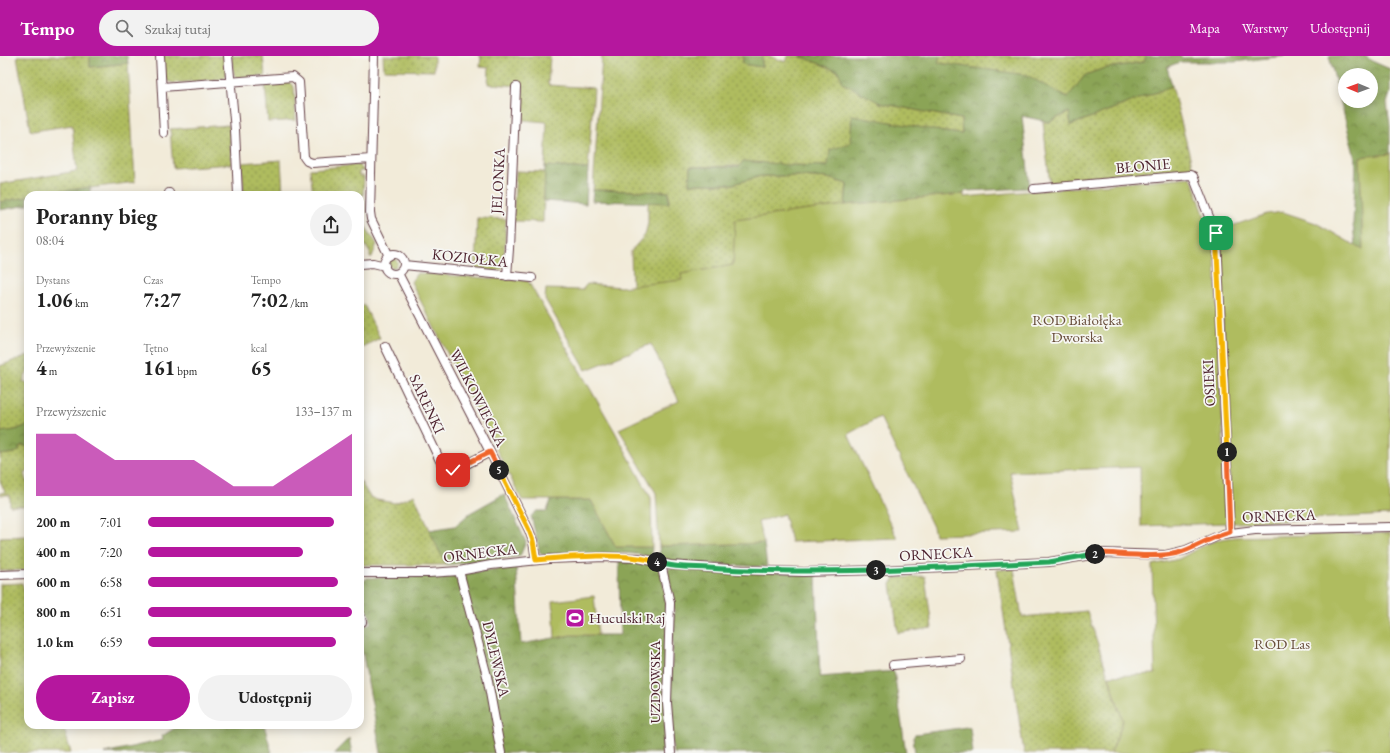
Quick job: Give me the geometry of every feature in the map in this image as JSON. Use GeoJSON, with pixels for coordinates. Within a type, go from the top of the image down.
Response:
{"type":"FeatureCollection","features":[{"type":"Feature","properties":{"kind":"street"},"geometry":{"type":"LineString","coordinates":[[160,56],[164,133]]}},
{"type":"Feature","properties":{"kind":"street"},"geometry":{"type":"LineString","coordinates":[[228,56],[235,130],[238,191]]}},
{"type":"Feature","properties":{"kind":"street"},"geometry":{"type":"LineString","coordinates":[[374,56],[370,212],[371,219],[389,256]]}},
{"type":"Feature","properties":{"kind":"street"},"geometry":{"type":"LineString","coordinates":[[162,87],[293,77],[299,82],[303,151],[304,157],[307,161],[312,163],[371,159]]}},
{"type":"Feature","properties":{"kind":"street","name":"JELONKA"},"geometry":{"type":"LineString","coordinates":[[506,276],[509,249],[516,87]]}},
{"type":"Feature","properties":{"kind":"street","name":"BŁONIE"},"geometry":{"type":"LineString","coordinates":[[1034,189],[1192,175],[1216,233]]}},
{"type":"Feature","properties":{"kind":"street","name":"OSIEKI"},"geometry":{"type":"LineString","coordinates":[[1216,233],[1230,532]]}},
{"type":"Feature","properties":{"kind":"street"},"geometry":{"type":"LineString","coordinates":[[394,254],[399,255],[403,260],[404,265],[398,273],[388,271],[385,266],[386,260],[389,256],[394,254]]}},
{"type":"Feature","properties":{"kind":"street"},"geometry":{"type":"LineString","coordinates":[[364,264],[373,263],[385,266]]}},
{"type":"Feature","properties":{"kind":"street","name":"KOZIOŁKA"},"geometry":{"type":"LineString","coordinates":[[404,265],[532,278]]}},
{"type":"Feature","properties":{"kind":"street","name":"WILKOWIECKA"},"geometry":{"type":"LineString","coordinates":[[398,273],[529,530],[533,541],[536,560]]}},
{"type":"Feature","properties":{"kind":"street","name":"SARENKI"},"geometry":{"type":"LineString","coordinates":[[385,346],[445,471],[453,470],[490,452]]}},
{"type":"Feature","properties":{"kind":"street","name":"ORNECKA"},"geometry":{"type":"LineString","coordinates":[[364,573],[429,573],[459,571],[491,565],[536,560],[599,557],[625,557],[647,560],[661,564],[743,570],[804,572],[881,570],[1049,562],[1103,553],[1176,553],[1230,532],[1255,530],[1390,527]]}},
{"type":"Feature","properties":{"kind":"street","name":"UZDOWSKA"},"geometry":{"type":"LineString","coordinates":[[661,564],[670,603],[667,703],[671,753]]}},
{"type":"Feature","properties":{"kind":"street","name":"DYLEWSKA"},"geometry":{"type":"LineString","coordinates":[[459,571],[487,676],[501,753]]}},
{"type":"Feature","properties":{"kind":"street"},"geometry":{"type":"LineString","coordinates":[[0,575],[24,574]]}},
{"type":"Feature","properties":{"kind":"street"},"geometry":{"type":"LineString","coordinates":[[893,665],[961,659]]}},
{"type":"Feature","properties":{"kind":"green space"},"geometry":{"type":"Polygon","coordinates":[[[17,56],[90,56],[90,67],[128,63],[135,182],[69,191],[24,191],[24,198],[0,202],[0,184],[77,171],[72,125],[34,131],[30,130],[17,56]]]}},
{"type":"Feature","properties":{"kind":"green space"},"geometry":{"type":"Polygon","coordinates":[[[90,56],[127,56],[128,63],[90,67],[90,56]]]}},
{"type":"Feature","properties":{"kind":"green space"},"geometry":{"type":"Polygon","coordinates":[[[162,56],[226,56],[226,77],[223,79],[173,83],[167,81],[164,76],[162,56]]]}},
{"type":"Feature","properties":{"kind":"green space"},"geometry":{"type":"Polygon","coordinates":[[[231,56],[263,56],[265,76],[238,78],[234,75],[231,56]]]}},
{"type":"Feature","properties":{"kind":"green space"},"geometry":{"type":"Polygon","coordinates":[[[383,56],[434,56],[434,71],[384,70],[383,56]]]}},
{"type":"Feature","properties":{"kind":"green space"},"geometry":{"type":"Polygon","coordinates":[[[481,56],[550,56],[548,85],[594,88],[588,169],[545,166],[547,122],[522,120],[523,86],[488,84],[489,68],[480,67],[481,56]]]}},
{"type":"Feature","properties":{"kind":"green space"},"geometry":{"type":"Polygon","coordinates":[[[602,56],[743,56],[743,64],[762,67],[762,56],[769,56],[786,62],[788,56],[800,56],[838,71],[880,103],[961,119],[962,134],[945,132],[850,143],[828,166],[789,165],[690,167],[689,184],[733,184],[761,176],[828,178],[847,184],[845,205],[736,220],[733,265],[681,274],[683,280],[632,286],[631,251],[645,235],[648,223],[648,202],[669,203],[669,192],[593,190],[602,56]]]}},
{"type":"Feature","properties":{"kind":"green space"},"geometry":{"type":"Polygon","coordinates":[[[743,56],[762,56],[762,67],[743,64],[743,56]]]}},
{"type":"Feature","properties":{"kind":"green space"},"geometry":{"type":"Polygon","coordinates":[[[800,56],[940,56],[938,63],[1027,75],[1058,93],[1068,97],[1085,75],[1102,69],[1144,62],[1146,56],[1181,56],[1182,58],[1285,56],[1234,62],[1180,62],[1167,67],[1172,86],[1071,125],[1069,112],[1049,122],[1022,116],[1030,188],[965,191],[964,194],[845,205],[847,184],[828,178],[761,176],[733,184],[689,184],[690,167],[739,167],[743,161],[789,165],[828,166],[830,150],[850,143],[852,115],[962,134],[961,119],[880,103],[843,83],[838,71],[800,56]]]}},
{"type":"Feature","properties":{"kind":"green space"},"geometry":{"type":"Polygon","coordinates":[[[940,56],[1146,56],[1144,62],[1102,69],[1086,75],[1068,98],[1058,93],[938,62],[940,56]]]}},
{"type":"Feature","properties":{"kind":"green space"},"geometry":{"type":"Polygon","coordinates":[[[1329,56],[1365,56],[1390,69],[1390,93],[1387,103],[1390,126],[1390,154],[1360,157],[1363,251],[1355,246],[1353,224],[1356,162],[1342,108],[1378,108],[1378,68],[1338,68],[1338,91],[1329,56]]]}},
{"type":"Feature","properties":{"kind":"green space"},"geometry":{"type":"Polygon","coordinates":[[[289,82],[294,87],[296,120],[268,122],[265,84],[289,82]]]}},
{"type":"Feature","properties":{"kind":"green space"},"geometry":{"type":"Polygon","coordinates":[[[1172,86],[1194,173],[1050,186],[1043,122],[1049,122],[1069,112],[1071,125],[1172,86]]]}},
{"type":"Feature","properties":{"kind":"green space"},"geometry":{"type":"Polygon","coordinates":[[[229,125],[232,164],[173,168],[170,129],[229,125]]]}},
{"type":"Feature","properties":{"kind":"green space"},"geometry":{"type":"Polygon","coordinates":[[[1390,154],[1390,515],[1232,523],[1220,230],[1267,214],[1283,212],[1316,223],[1363,250],[1360,157],[1390,154]]]}},
{"type":"Feature","properties":{"kind":"green space"},"geometry":{"type":"Polygon","coordinates":[[[281,160],[283,191],[244,191],[242,163],[281,160]]]}},
{"type":"Feature","properties":{"kind":"green space"},"geometry":{"type":"Polygon","coordinates":[[[359,165],[364,171],[359,171],[359,176],[364,176],[363,191],[313,191],[310,169],[359,165]]]}},
{"type":"Feature","properties":{"kind":"green space"},"geometry":{"type":"Polygon","coordinates":[[[545,166],[588,169],[586,204],[544,201],[545,166]]]}},
{"type":"Feature","properties":{"kind":"green space"},"geometry":{"type":"Polygon","coordinates":[[[516,171],[545,172],[543,222],[513,221],[516,171]]]}},
{"type":"Feature","properties":{"kind":"green space","name":"ROD Białołęka Dworska"},"geometry":{"type":"Polygon","coordinates":[[[1191,177],[1211,234],[1214,238],[1227,523],[1141,526],[1140,467],[1010,472],[1023,532],[935,535],[933,527],[880,417],[848,434],[897,538],[791,542],[784,514],[758,522],[764,543],[659,546],[656,493],[619,429],[679,401],[651,344],[586,370],[545,299],[546,289],[582,290],[587,284],[621,287],[682,280],[681,274],[733,265],[735,220],[845,205],[964,194],[964,197],[1191,177]]]}},
{"type":"Feature","properties":{"kind":"green space"},"geometry":{"type":"Polygon","coordinates":[[[90,187],[90,191],[64,191],[90,187]]]}},
{"type":"Feature","properties":{"kind":"green space"},"geometry":{"type":"Polygon","coordinates":[[[593,190],[669,192],[669,203],[592,201],[593,190]]]}},
{"type":"Feature","properties":{"kind":"green space"},"geometry":{"type":"Polygon","coordinates":[[[24,198],[24,206],[0,210],[0,202],[24,198]]]}},
{"type":"Feature","properties":{"kind":"green space"},"geometry":{"type":"Polygon","coordinates":[[[477,218],[506,219],[504,267],[501,269],[494,271],[475,270],[477,218]]]}},
{"type":"Feature","properties":{"kind":"green space"},"geometry":{"type":"Polygon","coordinates":[[[364,224],[377,244],[372,257],[370,257],[370,253],[364,243],[364,224]]]}},
{"type":"Feature","properties":{"kind":"green space"},"geometry":{"type":"Polygon","coordinates":[[[391,259],[395,259],[397,263],[395,267],[391,267],[389,265],[389,261],[391,259]]]}},
{"type":"Feature","properties":{"kind":"green space"},"geometry":{"type":"Polygon","coordinates":[[[417,273],[528,281],[614,430],[651,498],[652,547],[616,547],[591,500],[522,500],[411,282],[417,273]]]}},
{"type":"Feature","properties":{"kind":"green space"},"geometry":{"type":"Polygon","coordinates":[[[364,305],[380,338],[364,346],[364,305]]]}},
{"type":"Feature","properties":{"kind":"green space"},"geometry":{"type":"Polygon","coordinates":[[[24,357],[24,427],[1,433],[0,366],[24,357]]]}},
{"type":"Feature","properties":{"kind":"green space"},"geometry":{"type":"Polygon","coordinates":[[[24,427],[24,446],[19,447],[20,450],[15,453],[0,455],[0,432],[15,430],[24,427]]]}},
{"type":"Feature","properties":{"kind":"green space"},"geometry":{"type":"Polygon","coordinates":[[[22,445],[24,446],[24,506],[10,506],[10,495],[0,495],[0,493],[5,492],[0,481],[0,455],[15,453],[22,445]]]}},
{"type":"Feature","properties":{"kind":"green space"},"geometry":{"type":"Polygon","coordinates":[[[364,487],[370,497],[377,500],[395,503],[414,495],[446,565],[364,565],[364,487]]]}},
{"type":"Feature","properties":{"kind":"green space"},"geometry":{"type":"Polygon","coordinates":[[[504,494],[526,542],[520,556],[446,565],[429,530],[455,526],[470,513],[504,494]]]}},
{"type":"Feature","properties":{"kind":"green space"},"geometry":{"type":"Polygon","coordinates":[[[551,500],[591,500],[616,547],[652,547],[651,557],[617,553],[568,558],[549,556],[540,553],[531,516],[537,511],[547,511],[551,500]]]}},
{"type":"Feature","properties":{"kind":"green space","name":"ROD Las"},"geometry":{"type":"Polygon","coordinates":[[[1390,533],[1390,753],[1111,753],[1123,721],[1109,676],[1155,674],[1152,565],[1179,559],[1204,545],[1221,539],[1235,537],[1390,533]]]}},
{"type":"Feature","properties":{"kind":"green space"},"geometry":{"type":"Polygon","coordinates":[[[24,536],[24,570],[0,571],[0,537],[24,536]]]}},
{"type":"Feature","properties":{"kind":"green space"},"geometry":{"type":"Polygon","coordinates":[[[764,543],[767,567],[671,562],[660,559],[659,546],[764,543]]]}},
{"type":"Feature","properties":{"kind":"green space"},"geometry":{"type":"Polygon","coordinates":[[[619,560],[655,565],[661,572],[666,594],[670,753],[381,753],[364,661],[364,626],[371,623],[364,602],[364,580],[367,578],[456,575],[516,566],[521,644],[570,635],[620,635],[619,560]]]}},
{"type":"Feature","properties":{"kind":"green space"},"geometry":{"type":"Polygon","coordinates":[[[670,568],[816,574],[820,677],[894,671],[906,753],[673,753],[670,702],[674,610],[667,575],[670,568]]]}},
{"type":"Feature","properties":{"kind":"green space"},"geometry":{"type":"Polygon","coordinates":[[[1014,569],[1022,617],[1087,611],[1123,721],[1111,753],[1024,753],[997,570],[1014,569]]]}},
{"type":"Feature","properties":{"kind":"green space"},"geometry":{"type":"Polygon","coordinates":[[[925,576],[932,628],[898,633],[891,584],[895,578],[925,576]]]}},
{"type":"Feature","properties":{"kind":"green space"},"geometry":{"type":"Polygon","coordinates":[[[22,583],[24,590],[24,729],[64,729],[71,753],[0,753],[0,584],[22,583]]]}},
{"type":"Feature","properties":{"kind":"green space","name":"Huculski Raj"},"geometry":{"type":"Polygon","coordinates":[[[594,596],[598,635],[570,635],[555,638],[553,601],[594,596]]]}},
{"type":"Feature","properties":{"kind":"green space"},"geometry":{"type":"Polygon","coordinates":[[[967,727],[970,728],[973,753],[915,753],[913,737],[916,734],[967,727]]]}},
{"type":"Feature","properties":{"kind":"green space"},"geometry":{"type":"Polygon","coordinates":[[[173,729],[265,729],[272,753],[104,753],[163,740],[162,736],[173,729]]]}},
{"type":"Feature","properties":{"kind":"green space"},"geometry":{"type":"Polygon","coordinates":[[[349,738],[352,753],[334,753],[349,738]]]}},
{"type":"Feature","properties":{"kind":"place","name":"Huculski Raj"},"geometry":{"type":"Point","coordinates":[575,618]}},
{"type":"Feature","properties":{"kind":"route"},"geometry":{"type":"LineString","coordinates":[[453,470],[490,452],[529,530],[533,541],[536,560],[625,557],[670,565],[804,572],[1049,562],[1103,553],[1165,554],[1186,550],[1217,536],[1230,532],[1216,233]]}}]}
